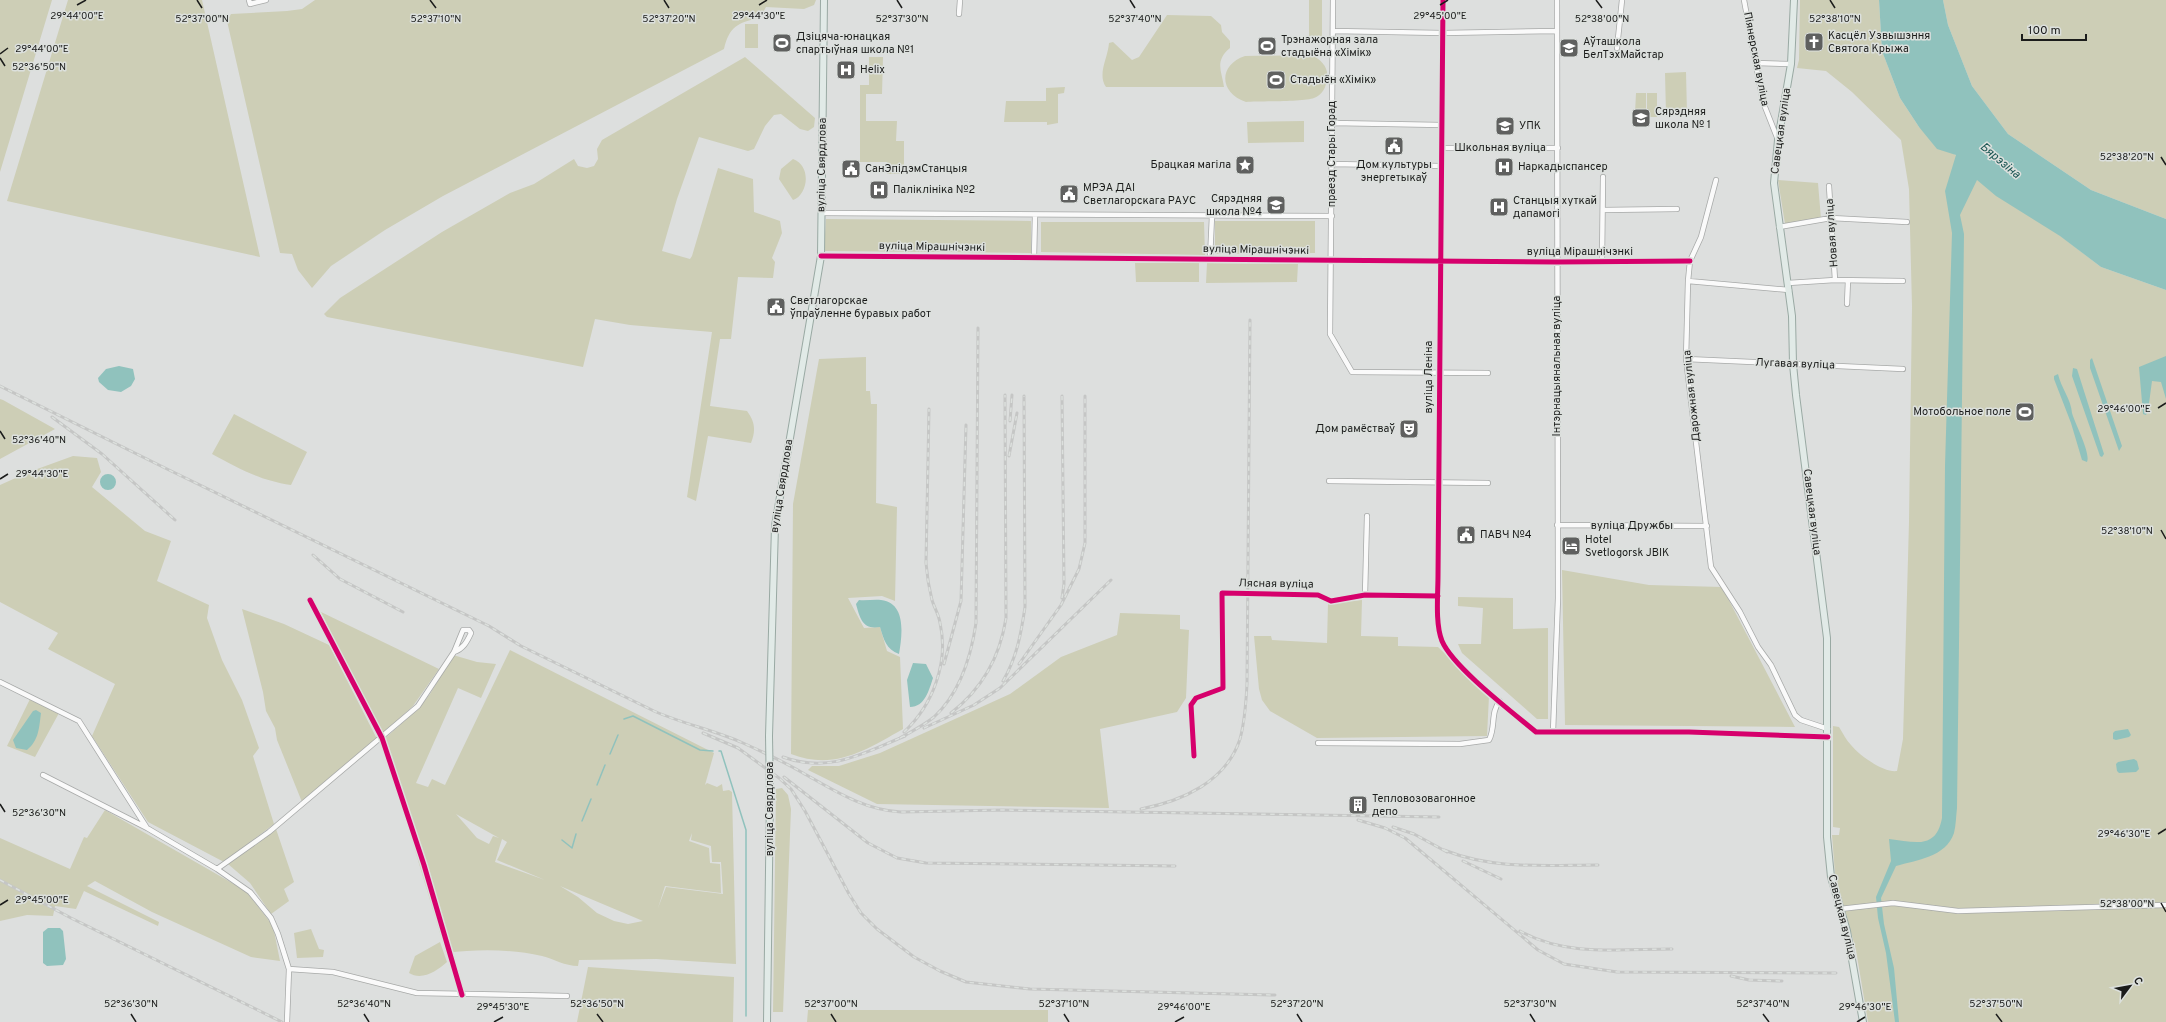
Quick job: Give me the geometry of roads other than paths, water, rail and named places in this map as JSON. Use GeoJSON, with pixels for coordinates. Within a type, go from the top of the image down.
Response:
{"type":"FeatureCollection","features":[{"type":"Feature","properties":{"kind":"main road","name":"вуліца Свярдлова"},"geometry":{"type":"LineString","coordinates":[[767,1022],[770,794],[769,736],[775,526],[820,256],[822,213],[824,0]]}},
{"type":"Feature","properties":{"kind":"main road","name":"Савецкая вуліца"},"geometry":{"type":"LineString","coordinates":[[1794,0],[1791,64],[1778,140],[1774,183],[1789,290],[1793,364],[1827,638],[1827,837],[1831,877],[1847,931],[1863,1022]]}},
{"type":"Feature","properties":{"kind":"street"},"geometry":{"type":"LineString","coordinates":[[250,2],[266,0]]}},
{"type":"Feature","properties":{"kind":"street"},"geometry":{"type":"LineString","coordinates":[[960,0],[960,14]]}},
{"type":"Feature","properties":{"kind":"street","name":"праезд Стары Горад"},"geometry":{"type":"LineString","coordinates":[[1333,0],[1332,260],[1329,318],[1330,334],[1352,372],[1439,373]]}},
{"type":"Feature","properties":{"kind":"street","name":"вуліца Леніна"},"geometry":{"type":"LineString","coordinates":[[1443,0],[1438,596],[1441,640],[1452,659],[1536,732],[1689,732],[1828,737]]}},
{"type":"Feature","properties":{"kind":"street","name":"Інтэрнацыянальная вуліца"},"geometry":{"type":"LineString","coordinates":[[1553,732],[1558,598],[1557,0]]}},
{"type":"Feature","properties":{"kind":"street"},"geometry":{"type":"LineString","coordinates":[[1617,48],[1622,0]]}},
{"type":"Feature","properties":{"kind":"street","name":"Піянерская вуліца"},"geometry":{"type":"LineString","coordinates":[[1744,0],[1763,102],[1778,140]]}},
{"type":"Feature","properties":{"kind":"street"},"geometry":{"type":"LineString","coordinates":[[1333,31],[1443,33],[1558,31]]}},
{"type":"Feature","properties":{"kind":"street"},"geometry":{"type":"LineString","coordinates":[[1756,63],[1791,64]]}},
{"type":"Feature","properties":{"kind":"street"},"geometry":{"type":"LineString","coordinates":[[1332,123],[1442,125]]}},
{"type":"Feature","properties":{"kind":"street","name":"Школьная вуліца"},"geometry":{"type":"LineString","coordinates":[[1442,148],[1558,148]]}},
{"type":"Feature","properties":{"kind":"street"},"geometry":{"type":"LineString","coordinates":[[1332,164],[1441,166]]}},
{"type":"Feature","properties":{"kind":"street"},"geometry":{"type":"LineString","coordinates":[[1602,262],[1603,177]]}},
{"type":"Feature","properties":{"kind":"street","name":"Дарожная вуліца"},"geometry":{"type":"LineString","coordinates":[[1716,180],[1701,236],[1690,261],[1686,359],[1711,567],[1740,612],[1758,647],[1771,665],[1795,716],[1801,720],[1828,729]]}},
{"type":"Feature","properties":{"kind":"street","name":"Новая вуліца"},"geometry":{"type":"LineString","coordinates":[[1829,186],[1835,280]]}},
{"type":"Feature","properties":{"kind":"street"},"geometry":{"type":"LineString","coordinates":[[1602,210],[1677,209]]}},
{"type":"Feature","properties":{"kind":"street"},"geometry":{"type":"LineString","coordinates":[[822,213],[1332,216]]}},
{"type":"Feature","properties":{"kind":"street"},"geometry":{"type":"LineString","coordinates":[[1034,258],[1035,215]]}},
{"type":"Feature","properties":{"kind":"street"},"geometry":{"type":"LineString","coordinates":[[1210,259],[1212,216]]}},
{"type":"Feature","properties":{"kind":"street"},"geometry":{"type":"LineString","coordinates":[[1779,227],[1832,218],[1908,222]]}},
{"type":"Feature","properties":{"kind":"street","name":"вуліца Мірашнічэнкі"},"geometry":{"type":"LineString","coordinates":[[820,256],[1557,262],[1690,261]]}},
{"type":"Feature","properties":{"kind":"street","name":"Новая вуліца"},"geometry":{"type":"LineString","coordinates":[[1788,283],[1835,280],[1903,281]]}},
{"type":"Feature","properties":{"kind":"street","name":"Новая вуліца"},"geometry":{"type":"LineString","coordinates":[[1847,304],[1848,280]]}},
{"type":"Feature","properties":{"kind":"street"},"geometry":{"type":"LineString","coordinates":[[1688,281],[1789,290]]}},
{"type":"Feature","properties":{"kind":"street","name":"Лугавая вуліца"},"geometry":{"type":"LineString","coordinates":[[1686,359],[1903,369]]}},
{"type":"Feature","properties":{"kind":"street"},"geometry":{"type":"LineString","coordinates":[[1439,373],[1488,374]]}},
{"type":"Feature","properties":{"kind":"street"},"geometry":{"type":"LineString","coordinates":[[1329,481],[1488,483]]}},
{"type":"Feature","properties":{"kind":"street"},"geometry":{"type":"LineString","coordinates":[[1365,595],[1367,516]]}},
{"type":"Feature","properties":{"kind":"street","name":"вуліца Дружбы"},"geometry":{"type":"LineString","coordinates":[[1558,525],[1707,526]]}},
{"type":"Feature","properties":{"kind":"street","name":"Лясная вуліца"},"geometry":{"type":"LineString","coordinates":[[1194,756],[1191,706],[1196,698],[1223,688],[1222,593],[1318,595],[1331,601],[1365,595],[1438,596]]}},
{"type":"Feature","properties":{"kind":"street"},"geometry":{"type":"LineString","coordinates":[[310,600],[382,738],[424,865],[462,995]]}},
{"type":"Feature","properties":{"kind":"street"},"geometry":{"type":"LineString","coordinates":[[217,869],[269,832],[418,706],[454,652],[463,630],[469,630],[471,633],[468,639],[460,650],[454,652]]}},
{"type":"Feature","properties":{"kind":"street"},"geometry":{"type":"LineString","coordinates":[[0,682],[79,721],[147,828]]}},
{"type":"Feature","properties":{"kind":"street"},"geometry":{"type":"LineString","coordinates":[[1318,743],[1460,744],[1489,740],[1493,734],[1495,707],[1500,701]]}},
{"type":"Feature","properties":{"kind":"street"},"geometry":{"type":"LineString","coordinates":[[43,775],[147,828],[217,869],[250,892],[271,918],[278,934],[289,969],[288,1022]]}},
{"type":"Feature","properties":{"kind":"street"},"geometry":{"type":"LineString","coordinates":[[1840,909],[1877,904],[1929,906],[1958,911],[2166,905]]}},
{"type":"Feature","properties":{"kind":"street"},"geometry":{"type":"LineString","coordinates":[[289,969],[333,972],[417,993],[567,996]]}},
{"type":"Feature","properties":{"kind":"water","name":"Бярэзіна"},"geometry":{"type":"Polygon","coordinates":[[[1879,0],[1943,0],[1948,25],[1972,86],[2008,134],[2091,190],[2166,219],[2166,290],[2101,267],[2060,236],[1996,196],[1977,180],[1960,215],[1964,234],[1957,808],[1955,830],[1950,841],[1945,847],[1930,856],[1896,866],[1881,898],[1884,924],[1894,968],[1899,1022],[1895,1022],[1886,953],[1878,918],[1876,897],[1891,861],[1889,839],[1923,842],[1935,835],[1942,818],[1945,466],[1952,233],[1945,191],[1956,155],[1937,149],[1919,127],[1900,98],[1882,51],[1879,0]]]}},
{"type":"Feature","properties":{"kind":"water"},"geometry":{"type":"Polygon","coordinates":[[[2166,356],[2166,399],[2161,382],[2152,381],[2148,411],[2146,415],[2143,414],[2139,367],[2166,356]]]}},
{"type":"Feature","properties":{"kind":"water"},"geometry":{"type":"Polygon","coordinates":[[[2092,358],[2122,446],[2119,451],[2090,368],[2090,360],[2092,358]]]}},
{"type":"Feature","properties":{"kind":"water"},"geometry":{"type":"Polygon","coordinates":[[[119,366],[133,369],[135,379],[131,386],[121,392],[108,390],[99,382],[98,378],[106,369],[119,366]]]}},
{"type":"Feature","properties":{"kind":"water"},"geometry":{"type":"Polygon","coordinates":[[[2073,368],[2077,369],[2104,454],[2102,457],[2100,456],[2072,376],[2073,368]]]}},
{"type":"Feature","properties":{"kind":"water"},"geometry":{"type":"Polygon","coordinates":[[[2058,374],[2085,445],[2088,458],[2087,462],[2082,460],[2071,423],[2054,379],[2054,376],[2058,374]]]}},
{"type":"Feature","properties":{"kind":"water"},"geometry":{"type":"Polygon","coordinates":[[[105,474],[111,474],[116,479],[114,488],[111,490],[105,490],[100,485],[100,479],[105,474]]]}},
{"type":"Feature","properties":{"kind":"water"},"geometry":{"type":"Polygon","coordinates":[[[859,600],[881,600],[889,602],[895,607],[901,621],[899,654],[888,647],[880,627],[870,627],[863,622],[856,604],[859,600]]]}},
{"type":"Feature","properties":{"kind":"water"},"geometry":{"type":"Polygon","coordinates":[[[913,663],[926,664],[933,678],[923,701],[910,707],[907,680],[913,663]]]}},
{"type":"Feature","properties":{"kind":"water"},"geometry":{"type":"Polygon","coordinates":[[[36,710],[41,713],[38,733],[34,742],[27,750],[16,748],[13,740],[33,711],[36,710]]]}},
{"type":"Feature","properties":{"kind":"water"},"geometry":{"type":"Polygon","coordinates":[[[2128,729],[2131,735],[2129,737],[2116,740],[2113,739],[2113,733],[2115,731],[2128,729]]]}},
{"type":"Feature","properties":{"kind":"water"},"geometry":{"type":"Polygon","coordinates":[[[2134,759],[2137,761],[2139,769],[2136,772],[2119,773],[2117,771],[2116,764],[2118,762],[2134,759]]]}},
{"type":"Feature","properties":{"kind":"water"},"geometry":{"type":"Polygon","coordinates":[[[48,928],[60,928],[63,931],[66,959],[63,965],[47,966],[43,963],[43,932],[48,928]]]}},
{"type":"Feature","properties":{"kind":"waterway"},"geometry":{"type":"LineString","coordinates":[[624,719],[633,716],[700,750],[713,751]]}},
{"type":"Feature","properties":{"kind":"waterway"},"geometry":{"type":"LineString","coordinates":[[610,754],[618,735]]}},
{"type":"Feature","properties":{"kind":"waterway"},"geometry":{"type":"LineString","coordinates":[[719,751],[721,751],[746,830],[746,1016]]}},
{"type":"Feature","properties":{"kind":"waterway"},"geometry":{"type":"LineString","coordinates":[[597,785],[605,765]]}},
{"type":"Feature","properties":{"kind":"waterway"},"geometry":{"type":"LineString","coordinates":[[582,821],[591,799]]}},
{"type":"Feature","properties":{"kind":"waterway"},"geometry":{"type":"LineString","coordinates":[[562,840],[572,848],[576,834]]}},
{"type":"Feature","properties":{"kind":"railway"},"geometry":{"type":"LineString","coordinates":[[1141,809],[1172,801],[1187,795],[1213,778],[1224,767],[1233,754],[1242,732],[1247,684],[1250,320]]}},
{"type":"Feature","properties":{"kind":"railway"},"geometry":{"type":"LineString","coordinates":[[900,738],[922,726],[934,717],[951,697],[963,674],[974,636],[976,623],[978,328]]}},
{"type":"Feature","properties":{"kind":"railway"},"geometry":{"type":"LineString","coordinates":[[0,386],[489,626],[521,646],[654,711],[743,743],[788,765],[838,793],[875,808],[901,812],[1002,810],[1439,817]]}},
{"type":"Feature","properties":{"kind":"railway"},"geometry":{"type":"LineString","coordinates":[[951,713],[972,694],[988,671],[999,646],[1006,618],[1005,395]]}},
{"type":"Feature","properties":{"kind":"railway"},"geometry":{"type":"LineString","coordinates":[[1010,421],[1012,395]]}},
{"type":"Feature","properties":{"kind":"railway"},"geometry":{"type":"LineString","coordinates":[[1003,681],[1012,663],[1018,645],[1025,607],[1024,396]]}},
{"type":"Feature","properties":{"kind":"railway"},"geometry":{"type":"LineString","coordinates":[[1062,396],[1064,584],[1062,598]]}},
{"type":"Feature","properties":{"kind":"railway"},"geometry":{"type":"LineString","coordinates":[[1019,664],[1061,605],[1079,569],[1085,543],[1085,396]]}},
{"type":"Feature","properties":{"kind":"railway"},"geometry":{"type":"LineString","coordinates":[[904,732],[914,721],[931,696],[940,668],[942,653],[942,638],[939,617],[931,595],[926,563],[929,409]]}},
{"type":"Feature","properties":{"kind":"railway"},"geometry":{"type":"LineString","coordinates":[[1009,456],[1017,413]]}},
{"type":"Feature","properties":{"kind":"railway"},"geometry":{"type":"LineString","coordinates":[[52,417],[102,454],[175,520]]}},
{"type":"Feature","properties":{"kind":"railway"},"geometry":{"type":"LineString","coordinates":[[944,664],[961,601],[966,425]]}},
{"type":"Feature","properties":{"kind":"railway"},"geometry":{"type":"LineString","coordinates":[[313,555],[340,579],[403,612]]}},
{"type":"Feature","properties":{"kind":"railway"},"geometry":{"type":"LineString","coordinates":[[924,728],[974,705],[1000,688],[1111,580]]}},
{"type":"Feature","properties":{"kind":"railway"},"geometry":{"type":"LineString","coordinates":[[703,733],[738,748],[779,778],[791,789],[805,811],[849,894],[861,913],[877,929],[914,957],[940,971],[966,982],[1030,989],[1275,995]]}},
{"type":"Feature","properties":{"kind":"railway"},"geometry":{"type":"LineString","coordinates":[[783,757],[800,762],[831,762],[861,755],[905,736]]}},
{"type":"Feature","properties":{"kind":"railway"},"geometry":{"type":"LineString","coordinates":[[784,777],[868,843],[897,858],[926,863],[1175,866]]}},
{"type":"Feature","properties":{"kind":"railway"},"geometry":{"type":"LineString","coordinates":[[1358,820],[1385,828],[1405,838],[1538,950],[1564,964],[1617,972],[1836,973]]}},
{"type":"Feature","properties":{"kind":"railway"},"geometry":{"type":"LineString","coordinates":[[1393,827],[1414,834],[1447,852]]}},
{"type":"Feature","properties":{"kind":"railway"},"geometry":{"type":"LineString","coordinates":[[1444,850],[1482,861],[1501,864],[1539,866],[1598,865]]}},
{"type":"Feature","properties":{"kind":"railway"},"geometry":{"type":"LineString","coordinates":[[1463,861],[1501,879]]}},
{"type":"Feature","properties":{"kind":"railway"},"geometry":{"type":"LineString","coordinates":[[0,880],[71,918],[282,1022]]}},
{"type":"Feature","properties":{"kind":"railway"},"geometry":{"type":"LineString","coordinates":[[1520,931],[1556,945],[1575,948],[1594,950],[1672,949]]}},
{"type":"Feature","properties":{"kind":"railway"},"geometry":{"type":"LineString","coordinates":[[1731,976],[1749,980],[1782,981]]}},
{"type":"Feature","properties":{"kind":"place","name":"Касцёл Узвышэння Святога Крыжа"},"geometry":{"type":"Point","coordinates":[1814,42]}},
{"type":"Feature","properties":{"kind":"place","name":"Дзіцяча-юнацкая спартыўная школа №1"},"geometry":{"type":"Point","coordinates":[782,43]}},
{"type":"Feature","properties":{"kind":"place","name":"Трэнажорная зала стадыёна «Хімік»"},"geometry":{"type":"Point","coordinates":[1267,46]}},
{"type":"Feature","properties":{"kind":"place","name":"Аўташкола БелТэхМайстар"},"geometry":{"type":"Point","coordinates":[1569,48]}},
{"type":"Feature","properties":{"kind":"place","name":"Helix"},"geometry":{"type":"Point","coordinates":[846,70]}},
{"type":"Feature","properties":{"kind":"place","name":"Стадыён «Хімік»"},"geometry":{"type":"Point","coordinates":[1276,80]}},
{"type":"Feature","properties":{"kind":"place","name":"Сярэдняя школа № 1"},"geometry":{"type":"Point","coordinates":[1641,118]}},
{"type":"Feature","properties":{"kind":"place","name":"УПК"},"geometry":{"type":"Point","coordinates":[1505,126]}},
{"type":"Feature","properties":{"kind":"place","name":"Дом культуры энергетыкаў"},"geometry":{"type":"Point","coordinates":[1394,146]}},
{"type":"Feature","properties":{"kind":"place","name":"Брацкая магіла"},"geometry":{"type":"Point","coordinates":[1245,165]}},
{"type":"Feature","properties":{"kind":"place","name":"Наркадыспансер"},"geometry":{"type":"Point","coordinates":[1504,167]}},
{"type":"Feature","properties":{"kind":"place","name":"СанЭпідэмСтанцыя"},"geometry":{"type":"Point","coordinates":[851,169]}},
{"type":"Feature","properties":{"kind":"place","name":"Паліклініка №2"},"geometry":{"type":"Point","coordinates":[879,190]}},
{"type":"Feature","properties":{"kind":"place","name":"МРЭА ДАІ Светлагорскага РАУС"},"geometry":{"type":"Point","coordinates":[1069,194]}},
{"type":"Feature","properties":{"kind":"place","name":"Сярэдняя школа №4"},"geometry":{"type":"Point","coordinates":[1276,205]}},
{"type":"Feature","properties":{"kind":"place","name":"Станцыя хуткай дапамогі"},"geometry":{"type":"Point","coordinates":[1499,207]}},
{"type":"Feature","properties":{"kind":"place","name":"Светлагорскае ўпраўленне буравых работ"},"geometry":{"type":"Point","coordinates":[776,307]}},
{"type":"Feature","properties":{"kind":"place","name":"Мотобольное поле"},"geometry":{"type":"Point","coordinates":[2025,412]}},
{"type":"Feature","properties":{"kind":"place","name":"Дом рамёстваў"},"geometry":{"type":"Point","coordinates":[1409,429]}},
{"type":"Feature","properties":{"kind":"place","name":"ПАВЧ №4"},"geometry":{"type":"Point","coordinates":[1466,535]}},
{"type":"Feature","properties":{"kind":"place","name":"Hotel Svetlogorsk JBIK"},"geometry":{"type":"Point","coordinates":[1571,546]}},
{"type":"Feature","properties":{"kind":"place","name":"Тепловозовагонное депо"},"geometry":{"type":"Point","coordinates":[1358,805]}}]}
